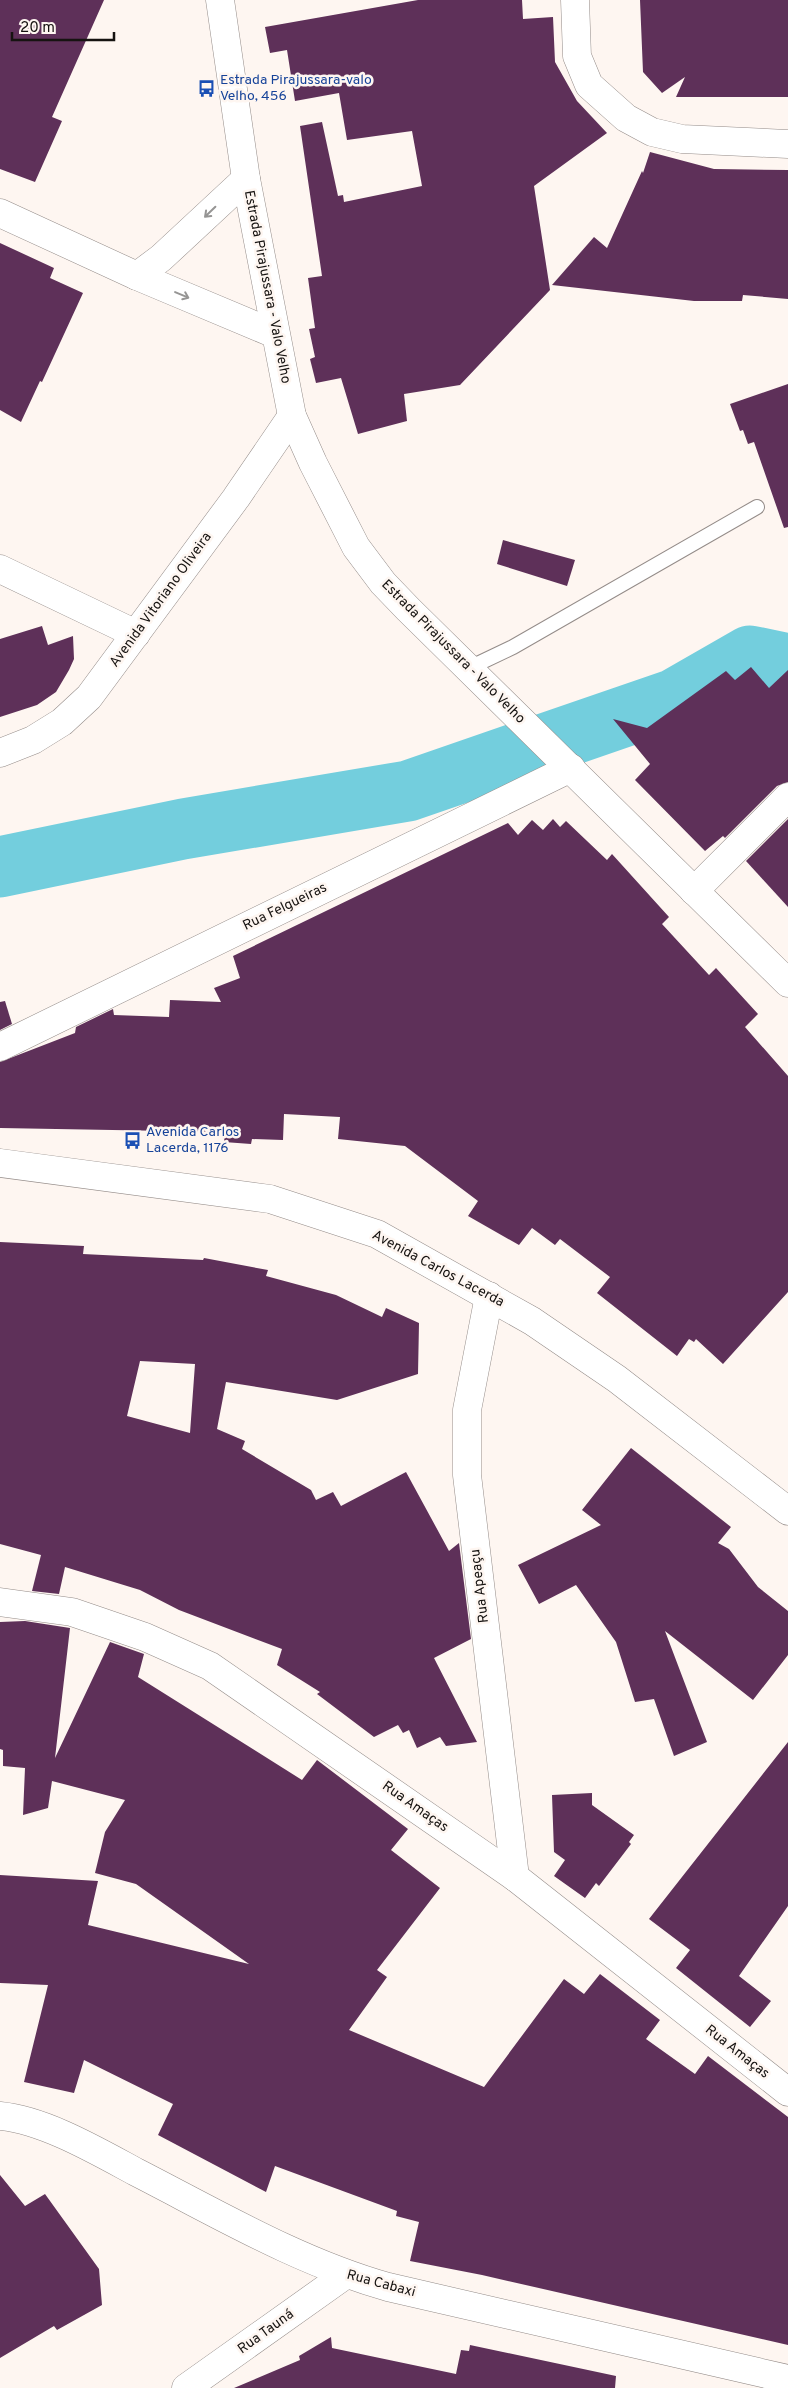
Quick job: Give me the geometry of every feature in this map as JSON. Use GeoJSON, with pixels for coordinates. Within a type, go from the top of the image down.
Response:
{"type":"FeatureCollection","features":[{"type":"Feature","properties":{"kind":"street","name":"Estrada Pirajussara - Valo Velho"},"geometry":{"type":"LineString","coordinates":[[220,0],[246,179],[292,416],[313,463],[356,547],[383,583],[788,983]]}},
{"type":"Feature","properties":{"kind":"street"},"geometry":{"type":"LineString","coordinates":[[575,0],[577,56],[589,85],[609,106],[626,118],[652,132],[682,139],[788,144]]}},
{"type":"Feature","properties":{"kind":"street"},"geometry":{"type":"LineString","coordinates":[[137,276],[161,258],[246,179]]}},
{"type":"Feature","properties":{"kind":"street"},"geometry":{"type":"LineString","coordinates":[[0,213],[137,276],[275,334]]}},
{"type":"Feature","properties":{"kind":"street","name":"Avenida Vitoriano Oliveira"},"geometry":{"type":"LineString","coordinates":[[0,753],[33,740],[62,722],[89,697],[236,498],[292,416]]}},
{"type":"Feature","properties":{"kind":"street"},"geometry":{"type":"LineString","coordinates":[[0,569],[136,634]]}},
{"type":"Feature","properties":{"kind":"street","name":"Rua Felgueiras"},"geometry":{"type":"LineString","coordinates":[[0,1047],[566,763]]}},
{"type":"Feature","properties":{"kind":"street"},"geometry":{"type":"LineString","coordinates":[[694,891],[788,797]]}},
{"type":"Feature","properties":{"kind":"street","name":"Avenida Carlos Lacerda"},"geometry":{"type":"LineString","coordinates":[[0,1163],[270,1200],[378,1234],[532,1321],[617,1379],[788,1511]]}},
{"type":"Feature","properties":{"kind":"street","name":"Rua Apeaçu"},"geometry":{"type":"LineString","coordinates":[[490,1296],[468,1410],[467,1475],[515,1877]]}},
{"type":"Feature","properties":{"kind":"street","name":"Rua Amaças"},"geometry":{"type":"LineString","coordinates":[[0,1602],[72,1612],[145,1637],[210,1666],[515,1877],[788,2092]]}},
{"type":"Feature","properties":{"kind":"street","name":"Rua Cabaxi"},"geometry":{"type":"LineString","coordinates":[[0,2116],[68,2136],[225,2217],[345,2275],[397,2290],[788,2379]]}},
{"type":"Feature","properties":{"kind":"street","name":"Rua Tauná"},"geometry":{"type":"LineString","coordinates":[[186,2388],[345,2275]]}},
{"type":"Feature","properties":{"kind":"lane"},"geometry":{"type":"LineString","coordinates":[[469,668],[513,646],[757,507]]}},
{"type":"Feature","properties":{"kind":"building"},"geometry":{"type":"Polygon","coordinates":[[[0,0],[104,0],[52,117],[62,121],[35,182],[0,169],[0,0]]]}},
{"type":"Feature","properties":{"kind":"building"},"geometry":{"type":"Polygon","coordinates":[[[418,0],[522,0],[523,19],[553,17],[555,62],[577,101],[607,133],[534,186],[550,290],[460,385],[404,394],[407,421],[358,434],[341,378],[316,383],[310,359],[315,357],[309,329],[315,328],[308,278],[322,276],[300,126],[322,122],[338,196],[343,195],[344,202],[422,186],[412,131],[347,140],[339,93],[295,101],[287,50],[270,53],[265,27],[418,0]]]}},
{"type":"Feature","properties":{"kind":"building"},"geometry":{"type":"Polygon","coordinates":[[[640,0],[788,0],[788,97],[676,97],[685,77],[662,93],[643,72],[640,0]]]}},
{"type":"Feature","properties":{"kind":"building"},"geometry":{"type":"Polygon","coordinates":[[[650,152],[714,169],[788,170],[788,299],[743,295],[742,301],[694,301],[552,285],[594,237],[607,248],[642,171],[643,173],[650,152]]]}},
{"type":"Feature","properties":{"kind":"building"},"geometry":{"type":"Polygon","coordinates":[[[0,243],[54,268],[50,278],[83,293],[42,382],[40,381],[21,422],[0,410],[0,243]]]}},
{"type":"Feature","properties":{"kind":"building"},"geometry":{"type":"Polygon","coordinates":[[[788,384],[788,527],[784,528],[754,442],[748,444],[743,430],[740,431],[730,404],[788,384]]]}},
{"type":"Feature","properties":{"kind":"building"},"geometry":{"type":"Polygon","coordinates":[[[503,540],[575,560],[567,586],[497,564],[503,540]]]}},
{"type":"Feature","properties":{"kind":"building"},"geometry":{"type":"Polygon","coordinates":[[[42,626],[48,645],[73,636],[74,659],[69,670],[56,692],[37,705],[0,717],[0,639],[42,626]]]}},
{"type":"Feature","properties":{"kind":"building"},"geometry":{"type":"Polygon","coordinates":[[[751,667],[769,688],[788,670],[788,782],[777,786],[725,838],[723,836],[705,851],[635,780],[650,764],[613,719],[647,728],[726,671],[735,680],[751,667]]]}},
{"type":"Feature","properties":{"kind":"building"},"geometry":{"type":"Polygon","coordinates":[[[553,819],[560,827],[566,821],[607,860],[612,854],[669,917],[662,924],[709,975],[716,968],[758,1014],[745,1027],[788,1076],[788,1292],[723,1364],[696,1339],[694,1342],[689,1339],[677,1356],[597,1293],[610,1277],[560,1239],[555,1245],[532,1228],[519,1245],[468,1216],[478,1201],[405,1146],[338,1139],[340,1117],[284,1114],[283,1140],[252,1139],[251,1144],[224,1142],[225,1132],[0,1128],[0,1062],[75,1033],[76,1027],[113,1009],[114,1015],[169,1017],[170,1000],[221,1002],[214,988],[240,978],[233,956],[508,823],[518,835],[532,820],[543,830],[553,819]]]}},
{"type":"Feature","properties":{"kind":"building"},"geometry":{"type":"Polygon","coordinates":[[[788,819],[788,907],[746,861],[788,819]]]}},
{"type":"Feature","properties":{"kind":"building"},"geometry":{"type":"Polygon","coordinates":[[[5,1001],[12,1024],[0,1030],[0,1002],[5,1001]]]}},
{"type":"Feature","properties":{"kind":"building"},"geometry":{"type":"Polygon","coordinates":[[[0,1242],[84,1246],[83,1254],[203,1260],[204,1258],[268,1270],[266,1276],[336,1295],[382,1317],[386,1308],[419,1323],[418,1374],[337,1400],[226,1382],[217,1429],[245,1441],[242,1449],[311,1490],[316,1500],[333,1492],[341,1506],[406,1472],[449,1551],[459,1543],[471,1639],[434,1658],[477,1742],[446,1746],[440,1737],[417,1748],[409,1730],[403,1733],[398,1725],[374,1737],[317,1694],[320,1692],[277,1665],[282,1649],[179,1610],[140,1590],[65,1567],[59,1594],[32,1591],[41,1555],[0,1544],[0,1242]],[[140,1361],[127,1416],[190,1433],[195,1364],[140,1361]]]}},
{"type":"Feature","properties":{"kind":"building"},"geometry":{"type":"Polygon","coordinates":[[[631,1448],[731,1527],[718,1543],[729,1549],[758,1587],[788,1611],[788,1655],[753,1700],[665,1631],[707,1742],[674,1756],[654,1699],[635,1702],[616,1642],[576,1585],[539,1604],[518,1565],[601,1525],[582,1510],[631,1448]]]}},
{"type":"Feature","properties":{"kind":"building"},"geometry":{"type":"Polygon","coordinates":[[[25,1621],[70,1628],[55,1758],[110,1642],[144,1654],[138,1677],[302,1780],[317,1760],[408,1829],[391,1850],[440,1888],[377,1970],[387,1977],[349,2030],[484,2087],[564,1979],[584,1994],[600,1974],[660,2020],[646,2039],[695,2074],[708,2056],[788,2117],[788,2345],[482,2275],[410,2261],[419,2222],[396,2216],[397,2211],[275,2166],[266,2192],[158,2135],[173,2104],[84,2060],[74,2093],[24,2082],[48,1985],[0,1983],[0,1875],[98,1881],[88,1925],[249,1964],[136,1884],[95,1873],[105,1832],[125,1800],[52,1781],[48,1808],[23,1815],[25,1768],[3,1766],[3,1750],[0,1749],[0,1622],[25,1621]]]}},
{"type":"Feature","properties":{"kind":"building"},"geometry":{"type":"Polygon","coordinates":[[[788,1742],[788,1906],[739,1976],[771,2001],[750,2027],[676,1968],[690,1950],[649,1919],[788,1742]]]}},
{"type":"Feature","properties":{"kind":"building"},"geometry":{"type":"Polygon","coordinates":[[[592,1793],[592,1805],[634,1835],[629,1842],[631,1844],[599,1886],[596,1883],[585,1898],[554,1876],[565,1860],[554,1852],[552,1795],[592,1793]]]}},
{"type":"Feature","properties":{"kind":"building"},"geometry":{"type":"Polygon","coordinates":[[[0,2175],[25,2206],[45,2194],[99,2269],[102,2305],[57,2330],[54,2326],[0,2358],[0,2175]]]}},
{"type":"Feature","properties":{"kind":"building"},"geometry":{"type":"Polygon","coordinates":[[[331,2337],[332,2348],[456,2374],[461,2350],[469,2351],[470,2345],[616,2376],[615,2388],[234,2388],[300,2360],[299,2356],[331,2337]]]}},
{"type":"Feature","properties":{"kind":"waterway"},"geometry":{"type":"LineString","coordinates":[[0,867],[183,829],[408,791],[675,699],[750,656],[788,664]]}},
{"type":"Feature","properties":{"kind":"place","name":"Estrada Pirajussara-valo Velho, 456"},"geometry":{"type":"Point","coordinates":[206,88]}},
{"type":"Feature","properties":{"kind":"place","name":"Avenida Carlos Lacerda, 1176"},"geometry":{"type":"Point","coordinates":[132,1140]}}]}
